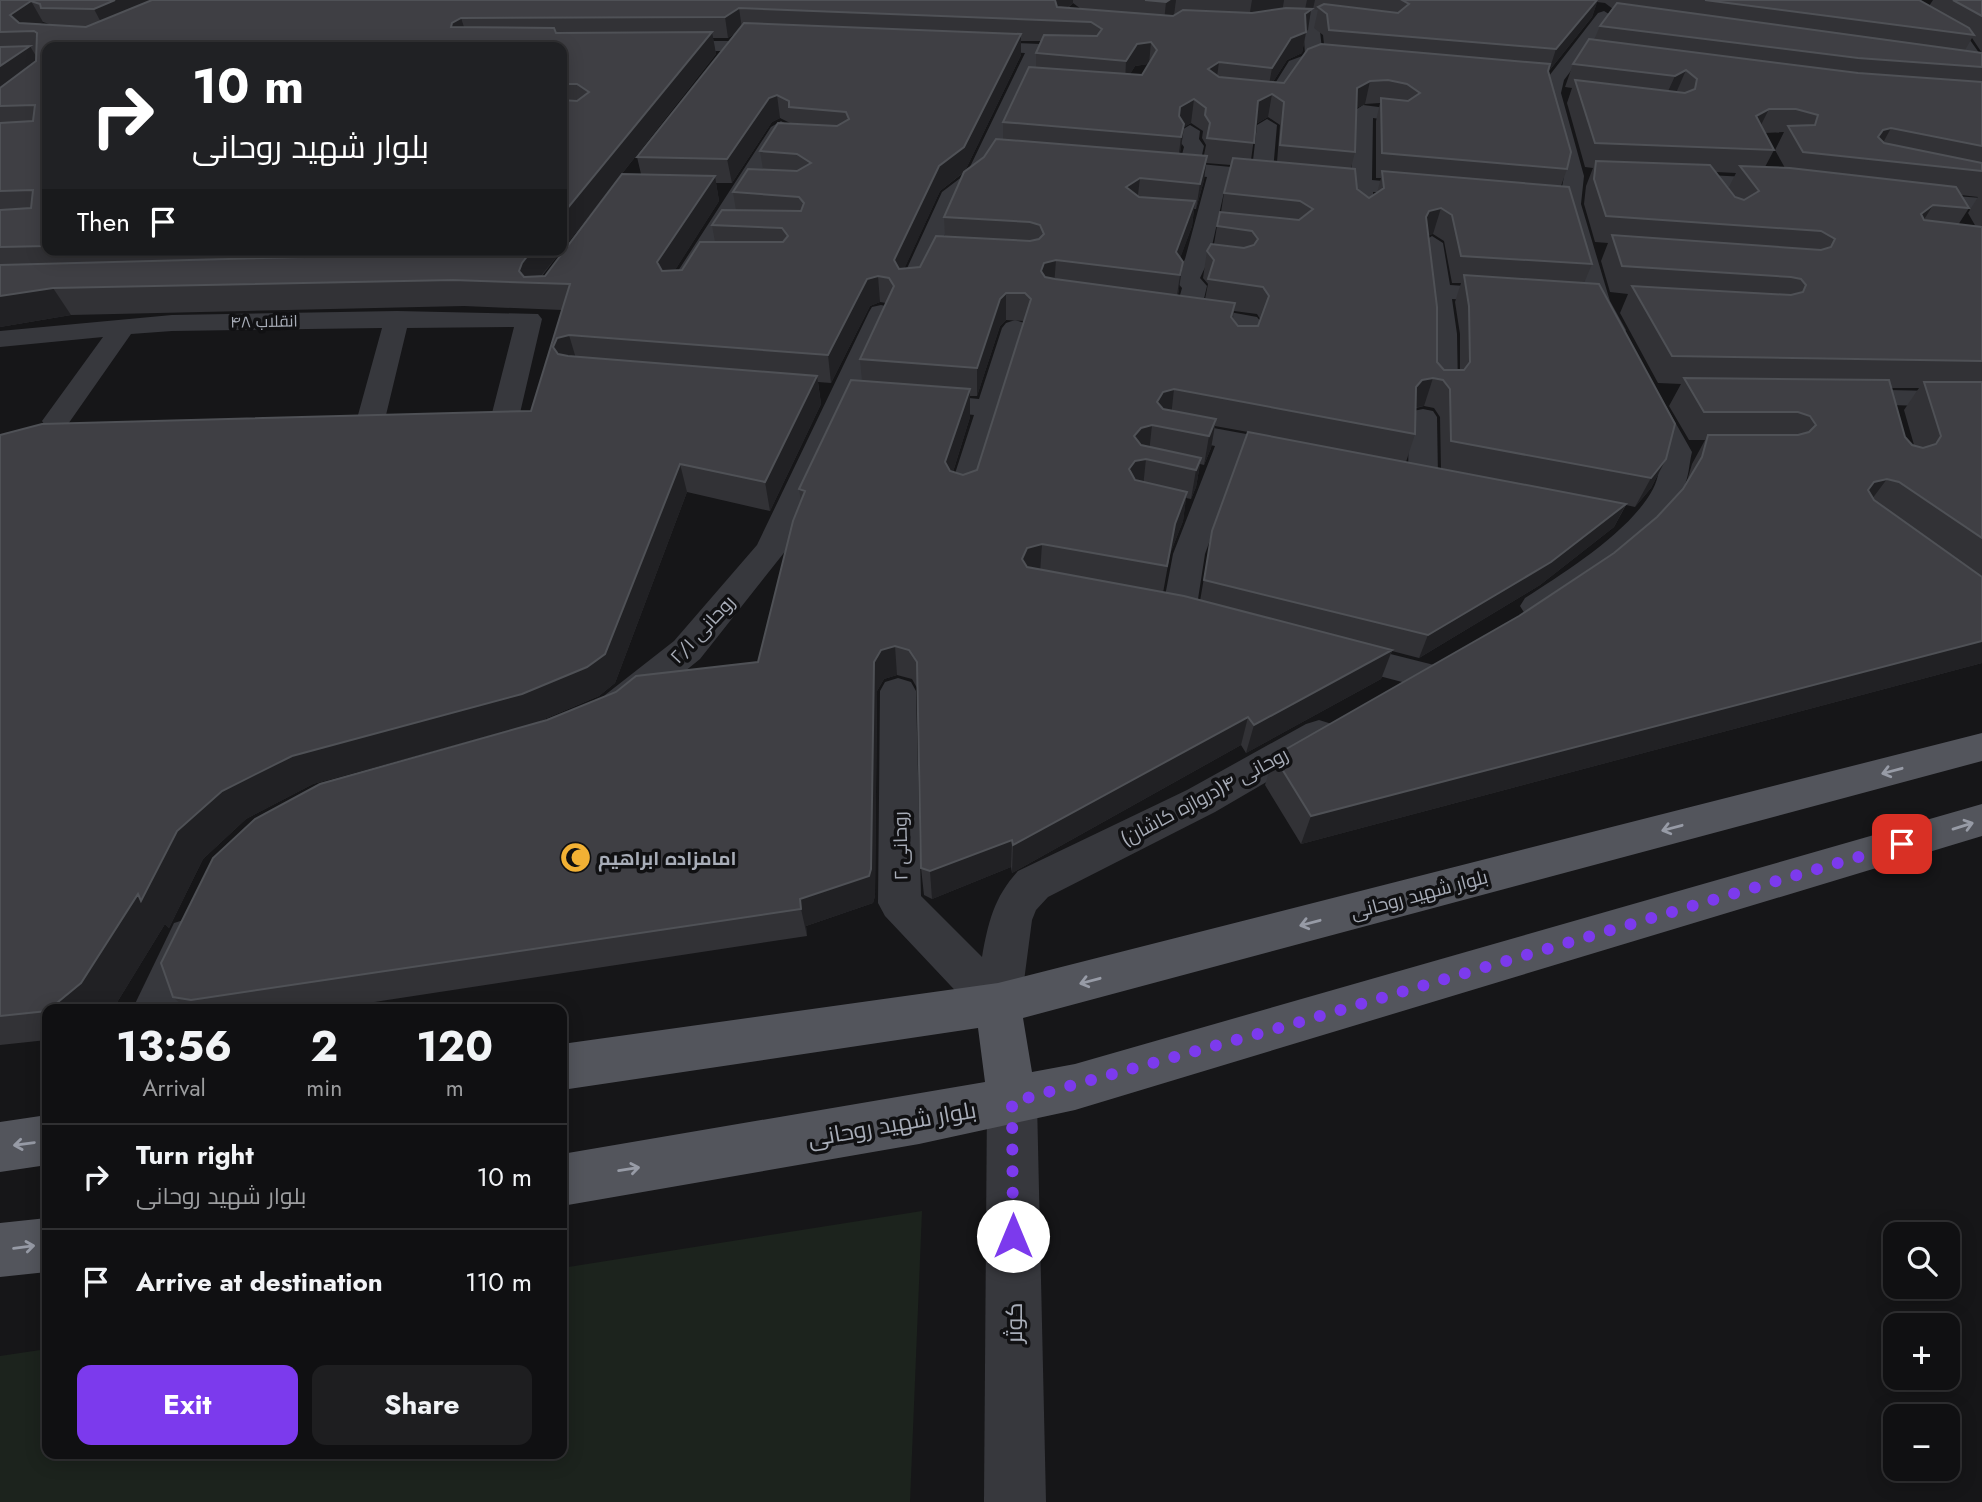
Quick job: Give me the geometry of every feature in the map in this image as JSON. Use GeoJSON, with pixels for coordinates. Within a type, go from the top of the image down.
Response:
{"type":"FeatureCollection","features":[{"type":"Feature","properties":{"kind":"main road","name":"بلوار شهید روحانی"},"geometry":{"type":"LineString","coordinates":[[567,1066],[998,1004],[1982,747]]}},
{"type":"Feature","properties":{"kind":"main road","name":"بلوار شهید روحانی"},"geometry":{"type":"LineString","coordinates":[[567,1179],[1012,1102],[1286,1026],[1982,820]]}},
{"type":"Feature","properties":{"kind":"main road"},"geometry":{"type":"LineString","coordinates":[[998,1004],[1012,1102]]}},
{"type":"Feature","properties":{"kind":"main road"},"geometry":{"type":"LineString","coordinates":[[0,1147],[42,1141]]}},
{"type":"Feature","properties":{"kind":"main road"},"geometry":{"type":"LineString","coordinates":[[0,1250],[42,1246]]}},
{"type":"Feature","properties":{"kind":"street"},"geometry":{"type":"LineString","coordinates":[[1282,85],[1295,65],[1321,58],[1317,19],[1321,0]]}},
{"type":"Feature","properties":{"kind":"street"},"geometry":{"type":"LineString","coordinates":[[1895,12],[1930,5]]}},
{"type":"Feature","properties":{"kind":"street"},"geometry":{"type":"LineString","coordinates":[[1507,624],[1566,587],[1644,521],[1668,490],[1690,452],[1598,301],[1598,251],[1572,190],[1554,87],[1585,54],[1605,11]]}},
{"type":"Feature","properties":{"kind":"street"},"geometry":{"type":"LineString","coordinates":[[1895,12],[1940,42],[1979,61]]}},
{"type":"Feature","properties":{"kind":"street"},"geometry":{"type":"LineString","coordinates":[[717,68],[760,16]]}},
{"type":"Feature","properties":{"kind":"street"},"geometry":{"type":"LineString","coordinates":[[1292,22],[1317,19]]}},
{"type":"Feature","properties":{"kind":"street"},"geometry":{"type":"LineString","coordinates":[[642,46],[784,39]]}},
{"type":"Feature","properties":{"kind":"street"},"geometry":{"type":"LineString","coordinates":[[950,45],[1090,51]]}},
{"type":"Feature","properties":{"kind":"street"},"geometry":{"type":"LineString","coordinates":[[910,288],[953,192],[976,176],[1029,81],[1036,49]]}},
{"type":"Feature","properties":{"kind":"street"},"geometry":{"type":"LineString","coordinates":[[1953,63],[1979,61]]}},
{"type":"Feature","properties":{"kind":"street"},"geometry":{"type":"LineString","coordinates":[[1264,72],[1282,85]]}},
{"type":"Feature","properties":{"kind":"street"},"geometry":{"type":"LineString","coordinates":[[1218,86],[1282,85]]}},
{"type":"Feature","properties":{"kind":"street"},"geometry":{"type":"LineString","coordinates":[[1364,214],[1360,184],[1364,146],[1363,111],[1402,116]]}},
{"type":"Feature","properties":{"kind":"street"},"geometry":{"type":"LineString","coordinates":[[1262,176],[1267,124]]}},
{"type":"Feature","properties":{"kind":"street"},"geometry":{"type":"LineString","coordinates":[[1188,169],[1194,146],[1189,140],[1190,131]]}},
{"type":"Feature","properties":{"kind":"street"},"geometry":{"type":"LineString","coordinates":[[677,290],[773,140],[795,147]]}},
{"type":"Feature","properties":{"kind":"street"},"geometry":{"type":"LineString","coordinates":[[988,153],[1014,155]]}},
{"type":"Feature","properties":{"kind":"street"},"geometry":{"type":"LineString","coordinates":[[1768,162],[1780,184]]}},
{"type":"Feature","properties":{"kind":"street"},"geometry":{"type":"LineString","coordinates":[[1135,165],[1452,193]]}},
{"type":"Feature","properties":{"kind":"street"},"geometry":{"type":"LineString","coordinates":[[1188,312],[1195,286],[1187,280],[1207,237],[1219,172]]}},
{"type":"Feature","properties":{"kind":"street"},"geometry":{"type":"LineString","coordinates":[[1647,177],[1806,187]]}},
{"type":"Feature","properties":{"kind":"street"},"geometry":{"type":"LineString","coordinates":[[1706,181],[1726,207]]}},
{"type":"Feature","properties":{"kind":"street"},"geometry":{"type":"LineString","coordinates":[[713,193],[766,185]]}},
{"type":"Feature","properties":{"kind":"street"},"geometry":{"type":"LineString","coordinates":[[1898,197],[1948,204],[1982,204]]}},
{"type":"Feature","properties":{"kind":"street"},"geometry":{"type":"LineString","coordinates":[[1948,204],[1966,228]]}},
{"type":"Feature","properties":{"kind":"street"},"geometry":{"type":"LineString","coordinates":[[1181,228],[1207,237],[1234,222]]}},
{"type":"Feature","properties":{"kind":"street"},"geometry":{"type":"LineString","coordinates":[[718,226],[743,227]]}},
{"type":"Feature","properties":{"kind":"street"},"geometry":{"type":"LineString","coordinates":[[1432,243],[1436,291],[1444,334],[1444,389]]}},
{"type":"Feature","properties":{"kind":"street"},"geometry":{"type":"LineString","coordinates":[[926,251],[952,253]]}},
{"type":"Feature","properties":{"kind":"street"},"geometry":{"type":"LineString","coordinates":[[697,258],[724,260]]}},
{"type":"Feature","properties":{"kind":"street"},"geometry":{"type":"LineString","coordinates":[[1436,291],[1531,297]]}},
{"type":"Feature","properties":{"kind":"street"},"geometry":{"type":"LineString","coordinates":[[1161,309],[1248,323],[1242,345]]}},
{"type":"Feature","properties":{"kind":"street","name":"روحانی ۲/۱"},"geometry":{"type":"LineString","coordinates":[[591,718],[613,708],[687,650],[771,549],[857,396],[881,312]]}},
{"type":"Feature","properties":{"kind":"street"},"geometry":{"type":"LineString","coordinates":[[372,415],[397,319]]}},
{"type":"Feature","properties":{"kind":"street","name":"انقلاب ۴۸"},"geometry":{"type":"LineString","coordinates":[[0,339],[172,323],[529,319],[506,413]]}},
{"type":"Feature","properties":{"kind":"street"},"geometry":{"type":"LineString","coordinates":[[56,421],[123,327]]}},
{"type":"Feature","properties":{"kind":"street"},"geometry":{"type":"LineString","coordinates":[[964,492],[1015,328]]}},
{"type":"Feature","properties":{"kind":"street"},"geometry":{"type":"LineString","coordinates":[[857,396],[990,408]]}},
{"type":"Feature","properties":{"kind":"street"},"geometry":{"type":"LineString","coordinates":[[1818,397],[1887,411],[1982,400]]}},
{"type":"Feature","properties":{"kind":"street"},"geometry":{"type":"LineString","coordinates":[[1423,417],[1423,477]]}},
{"type":"Feature","properties":{"kind":"street"},"geometry":{"type":"LineString","coordinates":[[1170,429],[1328,458]]}},
{"type":"Feature","properties":{"kind":"street"},"geometry":{"type":"LineString","coordinates":[[1179,613],[1189,554],[1192,511],[1206,477],[1232,439]]}},
{"type":"Feature","properties":{"kind":"street"},"geometry":{"type":"LineString","coordinates":[[1605,513],[1644,521]]}},
{"type":"Feature","properties":{"kind":"street"},"geometry":{"type":"LineString","coordinates":[[1308,645],[1436,667],[1389,695]]}},
{"type":"Feature","properties":{"kind":"street","name":"روحانی ۲"},"geometry":{"type":"LineString","coordinates":[[898,691],[901,903],[998,1004]]}},
{"type":"Feature","properties":{"kind":"street","name":"روحانی ۴(دروازه کاشان)"},"geometry":{"type":"LineString","coordinates":[[998,1004],[1010,920],[1018,900],[1033,884],[1201,801],[1342,721]]}},
{"type":"Feature","properties":{"kind":"street"},"geometry":{"type":"LineString","coordinates":[[158,1004],[202,910]]}},
{"type":"Feature","properties":{"kind":"street","name":"کوثر"},"geometry":{"type":"LineString","coordinates":[[1012,1102],[1015,1502]]}},
{"type":"Feature","properties":{"kind":"shaded area"},"geometry":{"type":"Polygon","coordinates":[[[922,1211],[910,1502],[0,1502],[0,1356],[42,1350],[42,1459],[567,1459],[567,1267],[922,1211]]]}},
{"type":"Feature","properties":{"kind":"building"},"geometry":{"type":"Polygon","coordinates":[[[0,0],[115,0],[94,9],[41,8],[40,4],[31,1],[10,15],[19,23],[86,27],[152,0],[1055,0],[1057,7],[1173,16],[1183,10],[1252,13],[1286,8],[1312,9],[1305,14],[1306,32],[1291,38],[1272,68],[1219,62],[1208,69],[1219,77],[1284,83],[1308,49],[1321,44],[1550,64],[1548,71],[1571,152],[1567,169],[1382,153],[1381,98],[1408,101],[1420,93],[1407,84],[1388,80],[1370,81],[1357,88],[1355,152],[1280,145],[1284,102],[1272,94],[1258,101],[1254,143],[1207,138],[1210,123],[1205,115],[1206,108],[1194,99],[1180,107],[1179,116],[1184,124],[1181,137],[1003,122],[1029,67],[1142,75],[1157,50],[1151,42],[1137,44],[1126,61],[1036,53],[1044,35],[1097,36],[1102,29],[1091,22],[739,8],[725,17],[461,18],[452,23],[451,27],[554,28],[556,33],[712,32],[567,209],[567,100],[577,101],[589,92],[577,84],[567,84],[567,42],[42,42],[42,246],[0,247],[0,210],[31,208],[33,190],[0,191],[0,123],[33,121],[35,105],[0,106],[0,88],[36,61],[37,33],[0,32],[0,0]]]}},
{"type":"Feature","properties":{"kind":"building"},"geometry":{"type":"Polygon","coordinates":[[[1402,0],[1597,0],[1556,49],[1329,30],[1327,14],[1318,7],[1324,4],[1398,13],[1409,4],[1402,0]]]}},
{"type":"Feature","properties":{"kind":"building"},"geometry":{"type":"Polygon","coordinates":[[[1705,0],[1919,0],[1969,28],[1974,35],[1705,0]]]}},
{"type":"Feature","properties":{"kind":"building"},"geometry":{"type":"Polygon","coordinates":[[[1953,0],[1982,0],[1982,16],[1953,0]]]}},
{"type":"Feature","properties":{"kind":"building"},"geometry":{"type":"Polygon","coordinates":[[[1617,3],[1982,53],[1982,67],[1858,58],[1600,26],[1617,3]]]}},
{"type":"Feature","properties":{"kind":"building"},"geometry":{"type":"Polygon","coordinates":[[[744,23],[1021,34],[964,147],[939,166],[894,260],[899,269],[920,267],[936,236],[1030,241],[1039,239],[1044,234],[1040,225],[1030,222],[944,217],[964,172],[984,157],[996,139],[1207,156],[1200,184],[1140,178],[1126,187],[1139,197],[1195,201],[1176,252],[1183,262],[1180,275],[1056,260],[1044,263],[1041,271],[1045,277],[1055,279],[1235,303],[1231,317],[1238,326],[1258,326],[1269,296],[1263,287],[1208,279],[1214,260],[1207,251],[1211,244],[1244,248],[1254,245],[1258,239],[1252,231],[1217,226],[1220,212],[1299,220],[1313,209],[1300,201],[1224,193],[1233,158],[1355,169],[1357,189],[1369,198],[1384,188],[1382,171],[1569,187],[1592,264],[1461,256],[1452,215],[1441,208],[1429,211],[1426,217],[1437,307],[1437,362],[1444,370],[1464,370],[1470,362],[1469,306],[1464,275],[1599,284],[1675,424],[1666,459],[1651,478],[1451,441],[1450,389],[1443,380],[1433,378],[1422,380],[1416,387],[1415,434],[1174,389],[1163,392],[1157,402],[1163,409],[1216,419],[1209,436],[1152,425],[1141,428],[1134,436],[1141,445],[1201,458],[1196,470],[1146,459],[1135,461],[1129,469],[1135,480],[1187,492],[1175,524],[1167,566],[1042,544],[1027,548],[1022,559],[1027,567],[1184,596],[1392,650],[1254,725],[1248,717],[1013,845],[1012,840],[930,871],[921,868],[917,662],[909,650],[895,646],[881,650],[874,662],[869,876],[800,899],[801,909],[191,1000],[173,997],[161,963],[213,858],[255,819],[320,784],[547,720],[616,692],[636,676],[758,662],[793,521],[805,491],[799,489],[851,380],[970,389],[945,462],[950,471],[963,475],[977,470],[1031,299],[1025,293],[1006,293],[1000,299],[977,368],[860,359],[894,286],[889,278],[878,276],[867,279],[828,355],[569,335],[557,338],[553,347],[558,354],[568,356],[817,376],[765,482],[680,464],[605,654],[587,667],[522,694],[292,756],[222,791],[177,831],[141,901],[138,894],[81,983],[56,1004],[42,1004],[42,1012],[0,1016],[0,435],[42,424],[531,411],[570,284],[453,280],[53,288],[0,296],[0,265],[306,256],[527,256],[519,271],[524,277],[545,276],[560,256],[567,256],[567,247],[622,174],[715,176],[657,262],[662,271],[682,270],[700,242],[783,242],[788,236],[782,228],[712,225],[722,210],[801,211],[804,203],[799,197],[733,192],[748,169],[797,171],[811,163],[797,154],[760,151],[778,123],[837,126],[849,119],[846,112],[789,107],[789,101],[777,95],[769,98],[727,159],[637,157],[744,23]]]}},
{"type":"Feature","properties":{"kind":"building"},"geometry":{"type":"Polygon","coordinates":[[[1589,39],[1858,73],[1982,82],[1982,146],[1891,128],[1883,130],[1878,137],[1884,143],[1982,163],[1982,171],[1803,152],[1788,126],[1815,125],[1818,115],[1796,109],[1769,109],[1756,116],[1774,150],[1595,143],[1575,80],[1685,93],[1695,89],[1697,79],[1686,70],[1675,76],[1573,64],[1589,39]]]}},
{"type":"Feature","properties":{"kind":"building"},"geometry":{"type":"Polygon","coordinates":[[[30,46],[0,66],[0,47],[30,46]]]}},
{"type":"Feature","properties":{"kind":"building"},"geometry":{"type":"Polygon","coordinates":[[[1596,161],[1710,165],[1735,197],[1744,200],[1759,191],[1740,166],[1790,168],[1956,187],[1969,208],[1933,205],[1921,214],[1924,220],[1982,227],[1982,361],[1672,356],[1632,286],[1791,295],[1803,292],[1806,285],[1801,279],[1791,277],[1622,266],[1612,235],[1821,250],[1831,247],[1835,239],[1821,231],[1606,216],[1594,179],[1596,161]]]}},
{"type":"Feature","properties":{"kind":"building"},"geometry":{"type":"Polygon","coordinates":[[[1684,378],[1889,380],[1905,437],[1912,445],[1923,448],[1936,444],[1941,436],[1924,382],[1982,382],[1982,538],[1899,482],[1887,479],[1874,482],[1868,490],[1874,500],[1982,577],[1982,641],[1311,816],[1274,756],[1519,616],[1614,553],[1657,517],[1683,489],[1702,457],[1708,435],[1798,435],[1809,432],[1816,425],[1810,416],[1798,412],[1704,412],[1684,378]]]}},
{"type":"Feature","properties":{"kind":"building"},"geometry":{"type":"Polygon","coordinates":[[[1248,432],[1626,504],[1551,562],[1428,635],[1204,580],[1212,531],[1248,432]]]}},
{"type":"Feature","properties":{"kind":"place","name":"امامزاده ابراهیم"},"geometry":{"type":"Point","coordinates":[575,858]}},
{"type":"Feature","properties":{"kind":"route"},"geometry":{"type":"LineString","coordinates":[[1013,1236],[1012,1102],[1075,1087],[1286,1026],[1902,844]]}}]}
